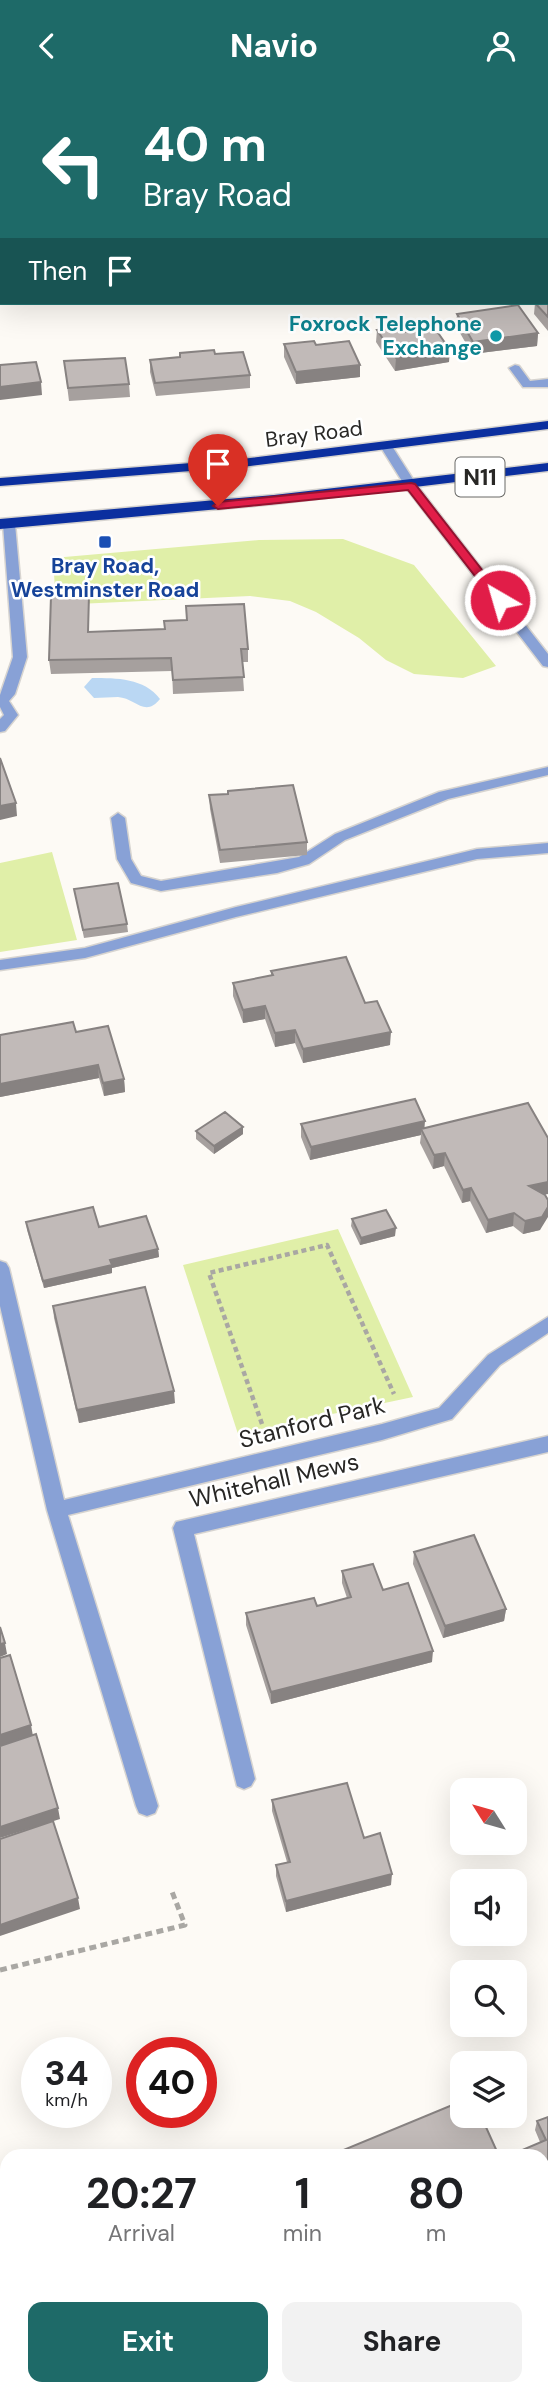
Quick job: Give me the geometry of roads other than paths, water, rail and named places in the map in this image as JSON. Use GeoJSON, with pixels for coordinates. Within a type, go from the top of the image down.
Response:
{"type":"FeatureCollection","features":[{"type":"Feature","properties":{"kind":"highway","name":"Bray Road"},"geometry":{"type":"LineString","coordinates":[[0,482],[242,463],[548,425]]}},
{"type":"Feature","properties":{"kind":"highway","name":"N11"},"geometry":{"type":"LineString","coordinates":[[5,524],[411,486],[548,467]]}},
{"type":"Feature","properties":{"kind":"street"},"geometry":{"type":"LineString","coordinates":[[515,368],[527,386],[548,383]]}},
{"type":"Feature","properties":{"kind":"street"},"geometry":{"type":"LineString","coordinates":[[386,446],[411,486],[548,663]]}},
{"type":"Feature","properties":{"kind":"street"},"geometry":{"type":"LineString","coordinates":[[0,728],[11,715],[10,710],[0,702],[8,694],[20,657],[7,585],[5,524]]}},
{"type":"Feature","properties":{"kind":"street"},"geometry":{"type":"LineString","coordinates":[[118,818],[124,859],[136,880],[161,886],[243,874],[304,861],[340,837],[444,795],[548,771]]}},
{"type":"Feature","properties":{"kind":"street"},"geometry":{"type":"LineString","coordinates":[[0,965],[85,953],[236,912],[477,854],[548,848]]}},
{"type":"Feature","properties":{"kind":"street"},"geometry":{"type":"LineString","coordinates":[[0,1268],[57,1510],[147,1805]]}},
{"type":"Feature","properties":{"kind":"street","name":"Stanford Park"},"geometry":{"type":"LineString","coordinates":[[57,1510],[446,1414],[494,1360],[548,1324]]}},
{"type":"Feature","properties":{"kind":"street","name":"Whitehall Mews"},"geometry":{"type":"LineString","coordinates":[[244,1779],[183,1528],[548,1444]]}},
{"type":"Feature","properties":{"kind":"water"},"geometry":{"type":"Polygon","coordinates":[[[92,678],[138,683],[154,692],[160,699],[150,707],[145,707],[124,698],[94,698],[84,687],[92,678]]]}},
{"type":"Feature","properties":{"kind":"place","name":"Foxrock Telephone Exchange"},"geometry":{"type":"Point","coordinates":[496,336]}},
{"type":"Feature","properties":{"kind":"place","name":"Bray Road, Westminster Road"},"geometry":{"type":"Point","coordinates":[105,542]}}]}
